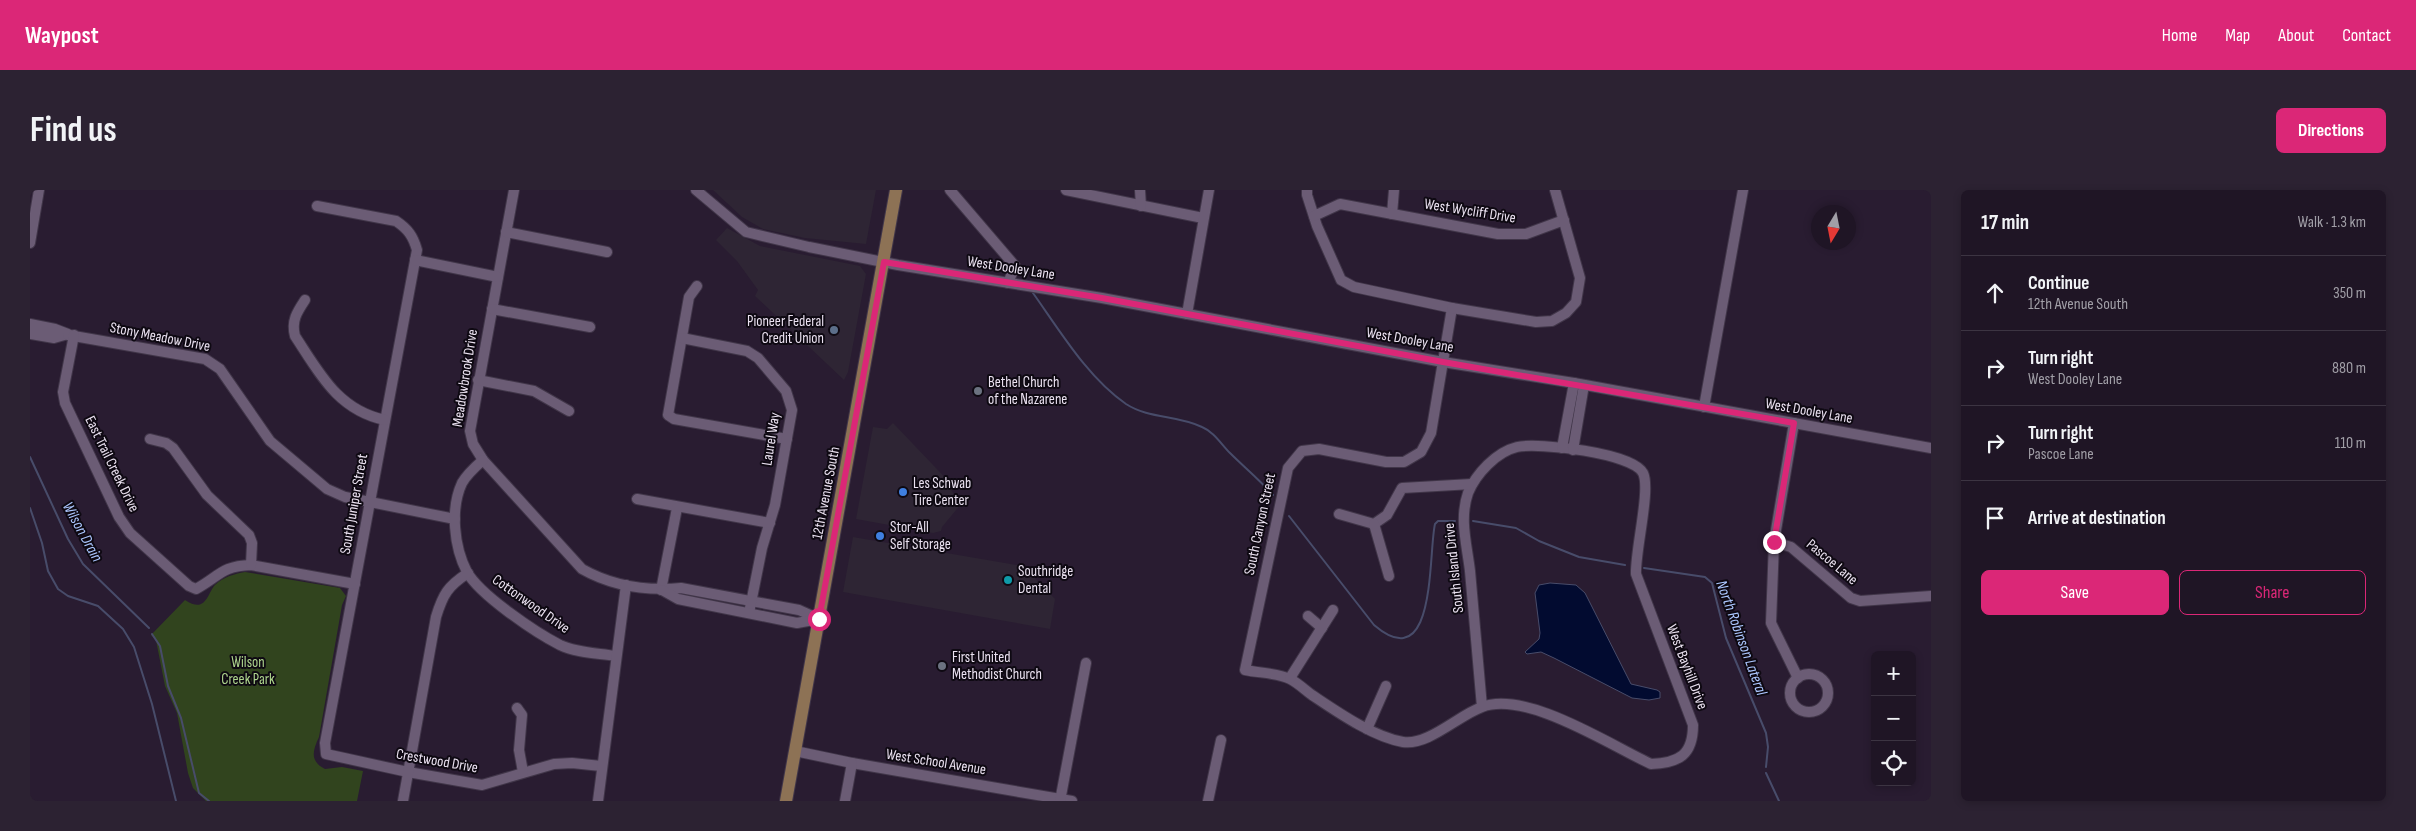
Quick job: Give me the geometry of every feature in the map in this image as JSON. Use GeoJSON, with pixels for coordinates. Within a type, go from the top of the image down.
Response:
{"type":"FeatureCollection","features":[{"type":"Feature","properties":{"kind":"main road","name":"12th Avenue South"},"geometry":{"type":"LineString","coordinates":[[786,801],[896,190]]}},
{"type":"Feature","properties":{"kind":"street"},"geometry":{"type":"LineString","coordinates":[[30,243],[36,190]]}},
{"type":"Feature","properties":{"kind":"street","name":"Meadowbrook Drive"},"geometry":{"type":"LineString","coordinates":[[514,190],[470,431],[473,444],[483,460],[582,568],[607,581],[661,590],[681,588],[799,610],[819,619]]}},
{"type":"Feature","properties":{"kind":"street","name":"West Dooley Lane"},"geometry":{"type":"LineString","coordinates":[[696,190],[746,232],[884,262],[1187,314],[1443,362],[1579,384],[1931,448]]}},
{"type":"Feature","properties":{"kind":"street"},"geometry":{"type":"LineString","coordinates":[[950,190],[1015,266],[1008,283]]}},
{"type":"Feature","properties":{"kind":"street"},"geometry":{"type":"LineString","coordinates":[[1066,190],[1203,218]]}},
{"type":"Feature","properties":{"kind":"street"},"geometry":{"type":"LineString","coordinates":[[1140,190],[1140,206]]}},
{"type":"Feature","properties":{"kind":"street"},"geometry":{"type":"LineString","coordinates":[[1187,314],[1209,190]]}},
{"type":"Feature","properties":{"kind":"street"},"geometry":{"type":"LineString","coordinates":[[1307,190],[1314,216],[1341,280],[1354,287],[1452,308],[1536,322],[1552,321],[1566,312],[1576,302],[1580,278],[1555,190]]}},
{"type":"Feature","properties":{"kind":"street"},"geometry":{"type":"LineString","coordinates":[[1392,214],[1394,190]]}},
{"type":"Feature","properties":{"kind":"street"},"geometry":{"type":"LineString","coordinates":[[1704,407],[1743,190]]}},
{"type":"Feature","properties":{"kind":"street","name":"West Wycliff Drive"},"geometry":{"type":"LineString","coordinates":[[1314,216],[1340,204],[1498,234],[1526,234],[1564,220]]}},
{"type":"Feature","properties":{"kind":"street","name":"South Juniper Street"},"geometry":{"type":"LineString","coordinates":[[317,206],[396,221],[406,227],[413,237],[416,250],[325,743],[326,754]]}},
{"type":"Feature","properties":{"kind":"street"},"geometry":{"type":"LineString","coordinates":[[506,232],[607,252]]}},
{"type":"Feature","properties":{"kind":"street"},"geometry":{"type":"LineString","coordinates":[[414,260],[498,277]]}},
{"type":"Feature","properties":{"kind":"street"},"geometry":{"type":"LineString","coordinates":[[697,286],[689,297],[668,414],[674,419],[787,439]]}},
{"type":"Feature","properties":{"kind":"street"},"geometry":{"type":"LineString","coordinates":[[306,300],[295,314],[293,328],[325,382],[356,411],[385,420]]}},
{"type":"Feature","properties":{"kind":"street","name":"South Canyon Street"},"geometry":{"type":"LineString","coordinates":[[1246,670],[1288,468],[1302,451],[1320,450],[1386,462],[1404,462],[1421,452],[1431,433],[1452,308]]}},
{"type":"Feature","properties":{"kind":"street"},"geometry":{"type":"LineString","coordinates":[[492,309],[590,327]]}},
{"type":"Feature","properties":{"kind":"street","name":"Stony Meadow Drive"},"geometry":{"type":"LineString","coordinates":[[30,324],[55,329],[71,335],[213,362],[220,368],[270,441],[327,489],[345,497],[455,519]]}},
{"type":"Feature","properties":{"kind":"street","name":"Stony Meadow Drive"},"geometry":{"type":"LineString","coordinates":[[30,334],[54,338],[71,335]]}},
{"type":"Feature","properties":{"kind":"street","name":"East Trail Creek Drive"},"geometry":{"type":"LineString","coordinates":[[71,335],[63,398],[119,517],[130,533],[189,586],[196,589],[226,569],[234,566],[251,565],[355,584]]}},
{"type":"Feature","properties":{"kind":"street","name":"Laurel Way"},"geometry":{"type":"LineString","coordinates":[[682,338],[747,351],[758,358],[783,387],[790,400],[792,410],[787,439],[749,613]]}},
{"type":"Feature","properties":{"kind":"street"},"geometry":{"type":"LineString","coordinates":[[478,380],[534,391],[568,411]]}},
{"type":"Feature","properties":{"kind":"street"},"geometry":{"type":"LineString","coordinates":[[1562,448],[1579,384]]}},
{"type":"Feature","properties":{"kind":"street"},"geometry":{"type":"LineString","coordinates":[[1573,450],[1579,384]]}},
{"type":"Feature","properties":{"kind":"street"},"geometry":{"type":"LineString","coordinates":[[1794,423],[1774,542],[1771,623],[1798,678]]}},
{"type":"Feature","properties":{"kind":"street"},"geometry":{"type":"LineString","coordinates":[[150,439],[166,443],[173,448],[207,495],[244,528],[252,543],[251,565]]}},
{"type":"Feature","properties":{"kind":"street","name":"South Island Drive"},"geometry":{"type":"LineString","coordinates":[[1482,707],[1468,552],[1462,517],[1472,484],[1490,463],[1517,447],[1542,445],[1573,450]]}},
{"type":"Feature","properties":{"kind":"street","name":"West Bayhill Drive"},"geometry":{"type":"LineString","coordinates":[[1246,670],[1290,678],[1338,713],[1367,729],[1404,742],[1417,740],[1439,731],[1482,707],[1496,704],[1516,705],[1537,709],[1651,764],[1671,764],[1681,758],[1690,744],[1693,725],[1636,574],[1645,487],[1643,472],[1637,466],[1616,458],[1573,450]]}},
{"type":"Feature","properties":{"kind":"street","name":"Cottonwood Drive"},"geometry":{"type":"LineString","coordinates":[[483,460],[462,483],[455,519],[458,549],[468,573],[485,594],[560,645],[577,651],[616,656]]}},
{"type":"Feature","properties":{"kind":"street"},"geometry":{"type":"LineString","coordinates":[[1374,524],[1386,515],[1402,488],[1472,484]]}},
{"type":"Feature","properties":{"kind":"street"},"geometry":{"type":"LineString","coordinates":[[637,499],[677,508],[770,523]]}},
{"type":"Feature","properties":{"kind":"street"},"geometry":{"type":"LineString","coordinates":[[661,590],[677,508]]}},
{"type":"Feature","properties":{"kind":"street"},"geometry":{"type":"LineString","coordinates":[[1339,514],[1374,524]]}},
{"type":"Feature","properties":{"kind":"street"},"geometry":{"type":"LineString","coordinates":[[1374,524],[1389,576]]}},
{"type":"Feature","properties":{"kind":"street","name":"Pascoe Lane"},"geometry":{"type":"LineString","coordinates":[[1774,542],[1791,547],[1851,598],[1860,601],[1931,596]]}},
{"type":"Feature","properties":{"kind":"street"},"geometry":{"type":"LineString","coordinates":[[403,801],[436,617],[442,597],[453,582],[468,573]]}},
{"type":"Feature","properties":{"kind":"street"},"geometry":{"type":"LineString","coordinates":[[598,801],[601,766],[626,585]]}},
{"type":"Feature","properties":{"kind":"street","name":"Meadowbrook Drive"},"geometry":{"type":"LineString","coordinates":[[661,590],[678,599],[797,623],[819,619]]}},
{"type":"Feature","properties":{"kind":"street"},"geometry":{"type":"LineString","coordinates":[[1290,678],[1332,610]]}},
{"type":"Feature","properties":{"kind":"street"},"geometry":{"type":"LineString","coordinates":[[1308,616],[1322,628]]}},
{"type":"Feature","properties":{"kind":"street"},"geometry":{"type":"LineString","coordinates":[[1061,800],[1086,662]]}},
{"type":"Feature","properties":{"kind":"street"},"geometry":{"type":"LineString","coordinates":[[1367,729],[1386,686]]}},
{"type":"Feature","properties":{"kind":"street"},"geometry":{"type":"LineString","coordinates":[[517,708],[522,715],[519,750],[524,772]]}},
{"type":"Feature","properties":{"kind":"street"},"geometry":{"type":"LineString","coordinates":[[1208,801],[1220,740]]}},
{"type":"Feature","properties":{"kind":"street","name":"West School Avenue"},"geometry":{"type":"LineString","coordinates":[[795,751],[852,763],[1072,801]]}},
{"type":"Feature","properties":{"kind":"street","name":"Crestwood Drive"},"geometry":{"type":"LineString","coordinates":[[326,754],[408,772],[482,785],[561,762],[601,766]]}},
{"type":"Feature","properties":{"kind":"street"},"geometry":{"type":"LineString","coordinates":[[845,801],[852,763]]}},
{"type":"Feature","properties":{"kind":"shaded area"},"geometry":{"type":"Polygon","coordinates":[[[713,190],[876,190],[866,244],[805,238],[763,229],[742,217],[713,190]]]}},
{"type":"Feature","properties":{"kind":"shaded area"},"geometry":{"type":"Polygon","coordinates":[[[727,228],[760,246],[860,266],[866,274],[848,372],[844,380],[755,296],[758,290],[737,261],[716,240],[727,228]]]}},
{"type":"Feature","properties":{"kind":"shaded area"},"geometry":{"type":"Polygon","coordinates":[[[893,423],[954,487],[951,490],[961,504],[942,527],[941,531],[933,533],[856,519],[873,427],[887,429],[893,423]]]}},
{"type":"Feature","properties":{"kind":"shaded area"},"geometry":{"type":"Polygon","coordinates":[[[853,537],[1023,566],[1055,599],[1050,629],[843,592],[853,537]]]}},
{"type":"Feature","properties":{"kind":"green space","name":"Wilson Creek Park"},"geometry":{"type":"Polygon","coordinates":[[[245,572],[340,588],[346,596],[342,605],[314,759],[325,769],[342,767],[363,771],[357,801],[206,801],[193,788],[188,773],[177,713],[165,686],[156,640],[151,635],[185,600],[192,604],[202,604],[218,582],[229,576],[245,572]]]}},
{"type":"Feature","properties":{"kind":"water"},"geometry":{"type":"Polygon","coordinates":[[[1550,583],[1576,585],[1585,593],[1631,684],[1657,690],[1660,692],[1660,698],[1649,700],[1632,698],[1541,652],[1527,654],[1525,652],[1539,639],[1540,633],[1535,593],[1539,585],[1550,583]]]}},
{"type":"Feature","properties":{"kind":"waterway","name":"North Robinson Lateral"},"geometry":{"type":"LineString","coordinates":[[1033,293],[1075,353],[1112,393],[1135,409],[1154,415],[1183,420],[1206,429],[1273,495]]}},
{"type":"Feature","properties":{"kind":"waterway","name":"Wilson Drain"},"geometry":{"type":"LineString","coordinates":[[30,457],[68,539],[83,564],[149,628]]}},
{"type":"Feature","properties":{"kind":"waterway"},"geometry":{"type":"LineString","coordinates":[[30,508],[42,543],[48,571],[58,589],[68,596],[98,606],[123,629],[134,647],[152,704],[176,801]]}},
{"type":"Feature","properties":{"kind":"waterway","name":"North Robinson Lateral"},"geometry":{"type":"LineString","coordinates":[[1289,516],[1374,625],[1394,637],[1409,636],[1419,624],[1426,606],[1435,524],[1438,521],[1455,521]]}},
{"type":"Feature","properties":{"kind":"waterway","name":"North Robinson Lateral"},"geometry":{"type":"LineString","coordinates":[[1473,521],[1516,528],[1539,541],[1579,557],[1625,565]]}},
{"type":"Feature","properties":{"kind":"waterway","name":"North Robinson Lateral"},"geometry":{"type":"LineString","coordinates":[[1644,568],[1705,577],[1712,583],[1726,638],[1766,733],[1768,747],[1766,767]]}},
{"type":"Feature","properties":{"kind":"waterway","name":"Wilson Drain"},"geometry":{"type":"LineString","coordinates":[[152,634],[160,646],[168,686],[181,718],[199,793],[209,801]]}},
{"type":"Feature","properties":{"kind":"waterway","name":"North Robinson Lateral"},"geometry":{"type":"LineString","coordinates":[[1766,773],[1779,801]]}},
{"type":"Feature","properties":{"kind":"place","name":"Pioneer Federal Credit Union"},"geometry":{"type":"Point","coordinates":[834,330]}},
{"type":"Feature","properties":{"kind":"place","name":"Bethel Church of the Nazarene"},"geometry":{"type":"Point","coordinates":[978,391]}},
{"type":"Feature","properties":{"kind":"place","name":"Les Schwab Tire Center"},"geometry":{"type":"Point","coordinates":[903,492]}},
{"type":"Feature","properties":{"kind":"place","name":"Stor-All Self Storage"},"geometry":{"type":"Point","coordinates":[880,536]}},
{"type":"Feature","properties":{"kind":"place","name":"Southridge Dental"},"geometry":{"type":"Point","coordinates":[1008,580]}},
{"type":"Feature","properties":{"kind":"place","name":"First United Methodist Church"},"geometry":{"type":"Point","coordinates":[942,666]}},
{"type":"Feature","properties":{"kind":"route"},"geometry":{"type":"LineString","coordinates":[[819,619],[884,262],[1102,298],[1443,362],[1794,423],[1774,542]]}}]}
